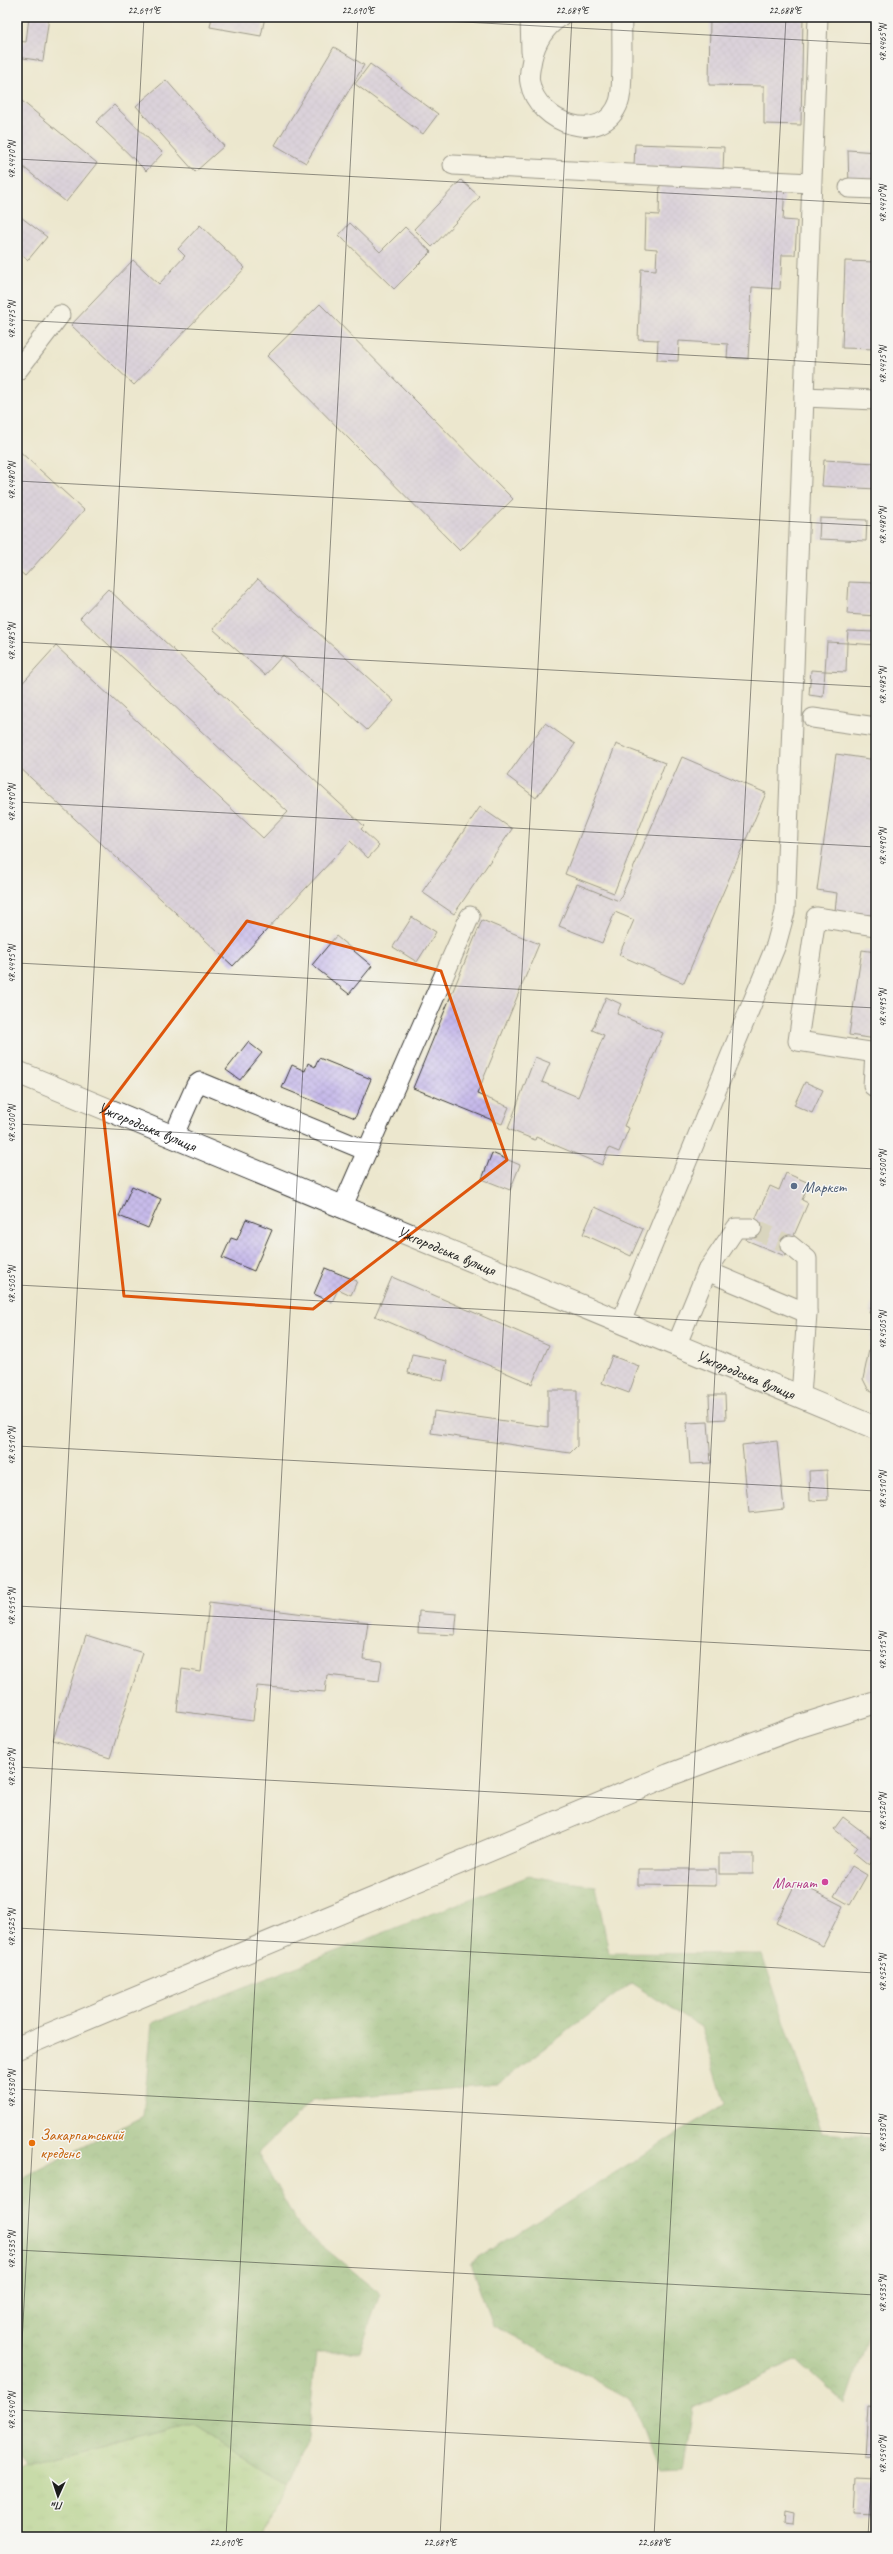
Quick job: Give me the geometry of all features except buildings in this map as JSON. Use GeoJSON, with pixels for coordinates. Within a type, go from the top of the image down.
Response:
{"type":"FeatureCollection","features":[{"type":"Feature","properties":{"kind":"main road","name":"Ужгородська вулиця"},"geometry":{"type":"LineString","coordinates":[[17,1072],[342,1208],[677,1344],[876,1428]]}},
{"type":"Feature","properties":{"kind":"main road"},"geometry":{"type":"LineString","coordinates":[[17,2048],[669,1775],[800,1726],[876,1702]]}},
{"type":"Feature","properties":{"kind":"lane"},"geometry":{"type":"LineString","coordinates":[[530,17],[532,37],[530,83],[537,99],[547,112],[571,126],[604,122],[612,116],[620,100],[622,17]]}},
{"type":"Feature","properties":{"kind":"lane"},"geometry":{"type":"LineString","coordinates":[[530,69],[534,50],[543,33],[560,17]]}},
{"type":"Feature","properties":{"kind":"lane"},"geometry":{"type":"LineString","coordinates":[[621,1322],[776,946],[785,912],[818,17]]}},
{"type":"Feature","properties":{"kind":"lane"},"geometry":{"type":"LineString","coordinates":[[453,165],[812,183]]}},
{"type":"Feature","properties":{"kind":"lane"},"geometry":{"type":"LineString","coordinates":[[850,188],[876,190]]}},
{"type":"Feature","properties":{"kind":"lane"},"geometry":{"type":"LineString","coordinates":[[17,371],[60,315]]}},
{"type":"Feature","properties":{"kind":"lane"},"geometry":{"type":"LineString","coordinates":[[804,397],[876,400]]}},
{"type":"Feature","properties":{"kind":"lane"},"geometry":{"type":"LineString","coordinates":[[813,718],[876,727]]}},
{"type":"Feature","properties":{"kind":"lane"},"geometry":{"type":"LineString","coordinates":[[342,1208],[470,916]]}},
{"type":"Feature","properties":{"kind":"lane"},"geometry":{"type":"LineString","coordinates":[[876,926],[816,917],[798,1041],[876,1053],[873,1086],[876,1086]]}},
{"type":"Feature","properties":{"kind":"lane"},"geometry":{"type":"LineString","coordinates":[[173,1137],[196,1085],[200,1082],[206,1083],[367,1151]]}},
{"type":"Feature","properties":{"kind":"lane"},"geometry":{"type":"LineString","coordinates":[[677,1344],[707,1271],[736,1228],[752,1228]]}},
{"type":"Feature","properties":{"kind":"lane"},"geometry":{"type":"LineString","coordinates":[[790,1245],[807,1259],[807,1313],[801,1396]]}},
{"type":"Feature","properties":{"kind":"lane"},"geometry":{"type":"LineString","coordinates":[[707,1271],[807,1313]]}},
{"type":"Feature","properties":{"kind":"highlighted area"},"geometry":{"type":"Polygon","coordinates":[[[247,921],[441,971],[507,1160],[313,1309],[124,1296],[103,1112],[247,921]]]}},
{"type":"Feature","properties":{"kind":"green space"},"geometry":{"type":"Polygon","coordinates":[[[529,1876],[596,1886],[609,1953],[762,1954],[822,2133],[876,2137],[876,2310],[845,2404],[797,2360],[693,2408],[683,2471],[658,2472],[632,2400],[492,2325],[470,2263],[725,2104],[701,2027],[631,1983],[497,2085],[313,2100],[258,2153],[300,2228],[380,2293],[360,2352],[316,2352],[308,2439],[284,2482],[195,2424],[27,2465],[17,2454],[17,2199],[23,2178],[143,2116],[152,2023],[529,1876]]]}},
{"type":"Feature","properties":{"kind":"green space"},"geometry":{"type":"Polygon","coordinates":[[[195,2424],[284,2482],[263,2537],[17,2537],[17,2470],[27,2465],[195,2424]]]}},
{"type":"Feature","properties":{"kind":"tunnel"},"geometry":{"type":"LineString","coordinates":[[752,1228],[790,1245]]}},
{"type":"Feature","properties":{"kind":"place","name":"Маркет"},"geometry":{"type":"Point","coordinates":[794,1186]}},
{"type":"Feature","properties":{"kind":"place","name":"Магнат"},"geometry":{"type":"Point","coordinates":[825,1882]}},
{"type":"Feature","properties":{"kind":"place","name":"Закарпатський креденс"},"geometry":{"type":"Point","coordinates":[32,2143]}}]}
